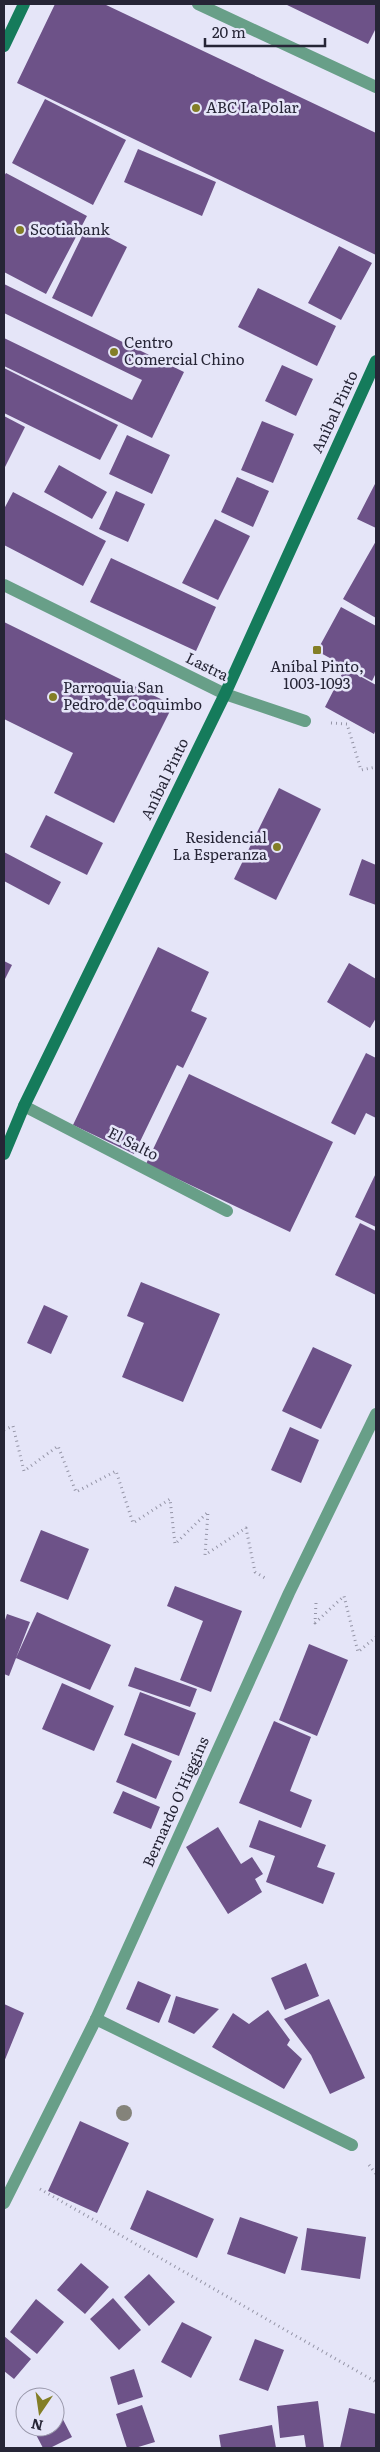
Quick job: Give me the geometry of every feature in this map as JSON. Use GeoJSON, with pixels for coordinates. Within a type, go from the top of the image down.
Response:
{"type":"FeatureCollection","features":[{"type":"Feature","properties":{"kind":"main road"},"geometry":{"type":"LineString","coordinates":[[4,46],[24,4]]}},
{"type":"Feature","properties":{"kind":"main road","name":"Aníbal Pinto"},"geometry":{"type":"LineString","coordinates":[[4,1154],[24,1106],[225,694],[376,361]]}},
{"type":"Feature","properties":{"kind":"street"},"geometry":{"type":"LineString","coordinates":[[198,4],[376,87]]}},
{"type":"Feature","properties":{"kind":"street","name":"Lastra"},"geometry":{"type":"LineString","coordinates":[[4,585],[225,694],[305,721]]}},
{"type":"Feature","properties":{"kind":"street","name":"El Salto"},"geometry":{"type":"LineString","coordinates":[[24,1106],[227,1211]]}},
{"type":"Feature","properties":{"kind":"street","name":"Bernardo O'Higgins"},"geometry":{"type":"LineString","coordinates":[[4,2203],[96,2019],[289,1593],[376,1414]]}},
{"type":"Feature","properties":{"kind":"street"},"geometry":{"type":"LineString","coordinates":[[96,2019],[352,2145]]}},
{"type":"Feature","properties":{"kind":"path"},"geometry":{"type":"LineString","coordinates":[[305,721],[347,724],[361,770],[376,767]]}},
{"type":"Feature","properties":{"kind":"path"},"geometry":{"type":"LineString","coordinates":[[4,1430],[13,1426],[24,1471],[58,1446],[76,1492],[116,1471],[133,1523],[170,1499],[175,1544],[208,1512],[205,1555],[246,1528],[255,1572],[289,1593]]}},
{"type":"Feature","properties":{"kind":"path"},"geometry":{"type":"LineString","coordinates":[[316,1595],[315,1623],[344,1596],[358,1652],[376,1637]]}},
{"type":"Feature","properties":{"kind":"path"},"geometry":{"type":"LineString","coordinates":[[18,2176],[376,2382]]}},
{"type":"Feature","properties":{"kind":"building","name":"ABC La Polar"},"geometry":{"type":"Polygon","coordinates":[[[55,4],[104,4],[376,133],[376,255],[17,83],[55,4]]]}},
{"type":"Feature","properties":{"kind":"building"},"geometry":{"type":"Polygon","coordinates":[[[285,4],[376,4],[376,28],[368,44],[285,4]]]}},
{"type":"Feature","properties":{"kind":"building"},"geometry":{"type":"Polygon","coordinates":[[[45,99],[126,140],[93,205],[12,163],[45,99]]]}},
{"type":"Feature","properties":{"kind":"building"},"geometry":{"type":"Polygon","coordinates":[[[138,149],[216,182],[202,216],[124,182],[138,149]]]}},
{"type":"Feature","properties":{"kind":"building"},"geometry":{"type":"Polygon","coordinates":[[[6,173],[87,216],[46,294],[4,272],[4,176],[6,173]]]}},
{"type":"Feature","properties":{"kind":"building"},"geometry":{"type":"Polygon","coordinates":[[[87,226],[127,247],[92,317],[52,298],[87,226]]]}},
{"type":"Feature","properties":{"kind":"building"},"geometry":{"type":"Polygon","coordinates":[[[339,246],[372,263],[341,320],[308,303],[339,246]]]}},
{"type":"Feature","properties":{"kind":"building","name":"Centro Comercial Chino"},"geometry":{"type":"Polygon","coordinates":[[[4,284],[184,372],[152,438],[4,366],[4,338],[132,400],[142,380],[4,313],[4,284]]]}},
{"type":"Feature","properties":{"kind":"building"},"geometry":{"type":"Polygon","coordinates":[[[258,288],[336,326],[317,366],[238,327],[258,288]]]}},
{"type":"Feature","properties":{"kind":"building"},"geometry":{"type":"Polygon","coordinates":[[[282,365],[313,379],[296,416],[265,401],[282,365]]]}},
{"type":"Feature","properties":{"kind":"building"},"geometry":{"type":"Polygon","coordinates":[[[4,368],[118,425],[100,460],[4,413],[4,368]]]}},
{"type":"Feature","properties":{"kind":"building"},"geometry":{"type":"Polygon","coordinates":[[[4,416],[25,427],[4,469],[4,416]]]}},
{"type":"Feature","properties":{"kind":"building"},"geometry":{"type":"Polygon","coordinates":[[[262,421],[294,434],[273,483],[241,470],[262,421]]]}},
{"type":"Feature","properties":{"kind":"building"},"geometry":{"type":"Polygon","coordinates":[[[127,435],[170,455],[152,494],[109,474],[127,435]]]}},
{"type":"Feature","properties":{"kind":"building"},"geometry":{"type":"Polygon","coordinates":[[[59,465],[107,492],[92,519],[44,492],[59,465]]]}},
{"type":"Feature","properties":{"kind":"building"},"geometry":{"type":"Polygon","coordinates":[[[237,477],[269,491],[253,527],[221,512],[237,477]]]}},
{"type":"Feature","properties":{"kind":"building"},"geometry":{"type":"Polygon","coordinates":[[[376,482],[376,528],[357,519],[376,482]]]}},
{"type":"Feature","properties":{"kind":"building"},"geometry":{"type":"Polygon","coordinates":[[[116,491],[145,504],[128,542],[99,529],[116,491]]]}},
{"type":"Feature","properties":{"kind":"building"},"geometry":{"type":"Polygon","coordinates":[[[13,492],[106,541],[83,586],[4,545],[4,509],[13,492]]]}},
{"type":"Feature","properties":{"kind":"building"},"geometry":{"type":"Polygon","coordinates":[[[215,519],[250,536],[218,600],[182,583],[215,519]]]}},
{"type":"Feature","properties":{"kind":"building"},"geometry":{"type":"Polygon","coordinates":[[[376,541],[376,618],[343,599],[376,541]]]}},
{"type":"Feature","properties":{"kind":"building"},"geometry":{"type":"Polygon","coordinates":[[[111,558],[216,607],[196,651],[90,602],[111,558]]]}},
{"type":"Feature","properties":{"kind":"building"},"geometry":{"type":"Polygon","coordinates":[[[341,607],[376,626],[376,673],[372,681],[317,651],[341,607]]]}},
{"type":"Feature","properties":{"kind":"building"},"geometry":{"type":"Polygon","coordinates":[[[4,622],[173,705],[114,823],[54,793],[73,753],[4,719],[4,622]]]}},
{"type":"Feature","properties":{"kind":"building"},"geometry":{"type":"Polygon","coordinates":[[[345,668],[376,685],[376,729],[374,734],[325,707],[345,668]]]}},
{"type":"Feature","properties":{"kind":"building"},"geometry":{"type":"Polygon","coordinates":[[[279,788],[321,809],[276,900],[234,879],[279,788]]]}},
{"type":"Feature","properties":{"kind":"building"},"geometry":{"type":"Polygon","coordinates":[[[46,815],[103,843],[87,875],[30,847],[46,815]]]}},
{"type":"Feature","properties":{"kind":"building"},"geometry":{"type":"Polygon","coordinates":[[[4,852],[61,882],[49,905],[4,881],[4,852]]]}},
{"type":"Feature","properties":{"kind":"building"},"geometry":{"type":"Polygon","coordinates":[[[362,859],[376,865],[376,905],[349,895],[362,859]]]}},
{"type":"Feature","properties":{"kind":"building"},"geometry":{"type":"Polygon","coordinates":[[[158,947],[209,972],[191,1011],[207,1018],[183,1068],[177,1065],[134,1154],[73,1125],[158,947]]]}},
{"type":"Feature","properties":{"kind":"building"},"geometry":{"type":"Polygon","coordinates":[[[4,961],[12,965],[4,981],[4,961]]]}},
{"type":"Feature","properties":{"kind":"building"},"geometry":{"type":"Polygon","coordinates":[[[349,963],[376,979],[376,1018],[370,1028],[327,1002],[349,963]]]}},
{"type":"Feature","properties":{"kind":"building"},"geometry":{"type":"Polygon","coordinates":[[[366,1053],[376,1058],[376,1118],[366,1113],[355,1135],[331,1123],[366,1053]]]}},
{"type":"Feature","properties":{"kind":"building"},"geometry":{"type":"Polygon","coordinates":[[[189,1074],[333,1142],[290,1232],[146,1164],[189,1074]]]}},
{"type":"Feature","properties":{"kind":"building"},"geometry":{"type":"Polygon","coordinates":[[[376,1173],[376,1227],[355,1217],[376,1173]]]}},
{"type":"Feature","properties":{"kind":"building"},"geometry":{"type":"Polygon","coordinates":[[[360,1223],[376,1231],[376,1295],[335,1275],[360,1223]]]}},
{"type":"Feature","properties":{"kind":"building"},"geometry":{"type":"Polygon","coordinates":[[[141,1282],[220,1314],[183,1402],[122,1377],[144,1323],[127,1316],[141,1282]]]}},
{"type":"Feature","properties":{"kind":"building"},"geometry":{"type":"Polygon","coordinates":[[[44,1305],[68,1316],[51,1354],[27,1343],[44,1305]]]}},
{"type":"Feature","properties":{"kind":"building"},"geometry":{"type":"Polygon","coordinates":[[[313,1347],[352,1365],[321,1429],[282,1411],[313,1347]]]}},
{"type":"Feature","properties":{"kind":"building"},"geometry":{"type":"Polygon","coordinates":[[[290,1427],[319,1440],[301,1483],[271,1470],[290,1427]]]}},
{"type":"Feature","properties":{"kind":"building"},"geometry":{"type":"Polygon","coordinates":[[[41,1530],[89,1549],[68,1600],[20,1581],[41,1530]]]}},
{"type":"Feature","properties":{"kind":"building"},"geometry":{"type":"Polygon","coordinates":[[[175,1586],[242,1611],[211,1692],[180,1680],[203,1621],[167,1606],[175,1586]]]}},
{"type":"Feature","properties":{"kind":"building"},"geometry":{"type":"Polygon","coordinates":[[[37,1612],[111,1645],[90,1690],[16,1658],[37,1612]]]}},
{"type":"Feature","properties":{"kind":"building"},"geometry":{"type":"Polygon","coordinates":[[[7,1614],[30,1622],[9,1676],[4,1674],[4,1623],[7,1614]]]}},
{"type":"Feature","properties":{"kind":"building"},"geometry":{"type":"Polygon","coordinates":[[[309,1644],[348,1660],[317,1736],[279,1720],[309,1644]]]}},
{"type":"Feature","properties":{"kind":"building"},"geometry":{"type":"Polygon","coordinates":[[[135,1667],[197,1689],[190,1707],[128,1686],[135,1667]]]}},
{"type":"Feature","properties":{"kind":"building"},"geometry":{"type":"Polygon","coordinates":[[[62,1683],[114,1706],[94,1751],[42,1729],[62,1683]]]}},
{"type":"Feature","properties":{"kind":"building"},"geometry":{"type":"Polygon","coordinates":[[[140,1692],[196,1713],[179,1756],[124,1735],[140,1692]]]}},
{"type":"Feature","properties":{"kind":"building"},"geometry":{"type":"Polygon","coordinates":[[[274,1721],[311,1737],[290,1791],[312,1800],[301,1828],[239,1803],[274,1721]]]}},
{"type":"Feature","properties":{"kind":"building"},"geometry":{"type":"Polygon","coordinates":[[[132,1743],[172,1761],[156,1799],[116,1782],[132,1743]]]}},
{"type":"Feature","properties":{"kind":"building"},"geometry":{"type":"Polygon","coordinates":[[[123,1791],[160,1807],[151,1829],[113,1813],[123,1791]]]}},
{"type":"Feature","properties":{"kind":"building"},"geometry":{"type":"Polygon","coordinates":[[[259,1820],[326,1845],[317,1867],[335,1873],[323,1904],[266,1882],[275,1856],[249,1847],[259,1820]]]}},
{"type":"Feature","properties":{"kind":"building"},"geometry":{"type":"Polygon","coordinates":[[[218,1827],[241,1864],[252,1857],[263,1874],[255,1879],[262,1892],[228,1914],[186,1847],[218,1827]]]}},
{"type":"Feature","properties":{"kind":"building"},"geometry":{"type":"Polygon","coordinates":[[[306,1963],[319,1996],[285,2010],[271,1978],[306,1963]]]}},
{"type":"Feature","properties":{"kind":"building"},"geometry":{"type":"Polygon","coordinates":[[[138,1981],[171,1995],[159,2023],[126,2009],[138,1981]]]}},
{"type":"Feature","properties":{"kind":"building"},"geometry":{"type":"Polygon","coordinates":[[[176,1996],[219,2009],[194,2034],[168,2022],[176,1996]]]}},
{"type":"Feature","properties":{"kind":"building"},"geometry":{"type":"Polygon","coordinates":[[[329,1999],[365,2078],[330,2094],[311,2055],[284,2019],[329,1999]]]}},
{"type":"Feature","properties":{"kind":"building"},"geometry":{"type":"Polygon","coordinates":[[[4,2004],[24,2013],[4,2062],[4,2004]]]}},
{"type":"Feature","properties":{"kind":"building"},"geometry":{"type":"Polygon","coordinates":[[[268,2010],[290,2040],[287,2045],[302,2059],[284,2089],[212,2047],[233,2013],[249,2024],[268,2010]]]}},
{"type":"Feature","properties":{"kind":"building"},"geometry":{"type":"Polygon","coordinates":[[[80,2121],[129,2143],[97,2213],[48,2191],[80,2121]]]}},
{"type":"Feature","properties":{"kind":"building"},"geometry":{"type":"Polygon","coordinates":[[[147,2190],[214,2219],[197,2258],[130,2229],[147,2190]]]}},
{"type":"Feature","properties":{"kind":"building"},"geometry":{"type":"Polygon","coordinates":[[[240,2217],[298,2237],[285,2274],[227,2254],[240,2217]]]}},
{"type":"Feature","properties":{"kind":"building"},"geometry":{"type":"Polygon","coordinates":[[[307,2228],[366,2237],[360,2279],[301,2270],[307,2228]]]}},
{"type":"Feature","properties":{"kind":"building"},"geometry":{"type":"Polygon","coordinates":[[[81,2263],[109,2287],[85,2314],[57,2290],[81,2263]]]}},
{"type":"Feature","properties":{"kind":"building"},"geometry":{"type":"Polygon","coordinates":[[[149,2274],[175,2302],[149,2326],[124,2297],[149,2274]]]}},
{"type":"Feature","properties":{"kind":"building"},"geometry":{"type":"Polygon","coordinates":[[[113,2298],[141,2330],[119,2350],[90,2319],[113,2298]]]}},
{"type":"Feature","properties":{"kind":"building"},"geometry":{"type":"Polygon","coordinates":[[[36,2299],[64,2322],[37,2354],[10,2332],[36,2299]]]}},
{"type":"Feature","properties":{"kind":"building"},"geometry":{"type":"Polygon","coordinates":[[[182,2322],[212,2337],[191,2378],[161,2362],[182,2322]]]}},
{"type":"Feature","properties":{"kind":"building"},"geometry":{"type":"Polygon","coordinates":[[[4,2336],[31,2359],[14,2379],[4,2371],[4,2336]]]}},
{"type":"Feature","properties":{"kind":"building"},"geometry":{"type":"Polygon","coordinates":[[[255,2339],[284,2350],[268,2391],[239,2380],[255,2339]]]}},
{"type":"Feature","properties":{"kind":"building"},"geometry":{"type":"Polygon","coordinates":[[[134,2369],[143,2397],[118,2405],[110,2377],[134,2369]]]}},
{"type":"Feature","properties":{"kind":"building"},"geometry":{"type":"Polygon","coordinates":[[[318,2401],[324,2448],[306,2448],[304,2435],[280,2438],[277,2406],[318,2401]]]}},
{"type":"Feature","properties":{"kind":"building"},"geometry":{"type":"Polygon","coordinates":[[[142,2405],[155,2442],[135,2448],[127,2448],[116,2414],[142,2405]]]}},
{"type":"Feature","properties":{"kind":"building"},"geometry":{"type":"Polygon","coordinates":[[[349,2408],[376,2414],[376,2448],[340,2448],[349,2408]]]}},
{"type":"Feature","properties":{"kind":"building"},"geometry":{"type":"Polygon","coordinates":[[[65,2423],[72,2437],[50,2448],[43,2448],[37,2437],[65,2437],[65,2423]]]}},
{"type":"Feature","properties":{"kind":"building"},"geometry":{"type":"Polygon","coordinates":[[[272,2425],[276,2448],[221,2448],[219,2435],[272,2425]]]}},
{"type":"Feature","properties":{"kind":"place","name":"ABC La Polar"},"geometry":{"type":"Point","coordinates":[196,108]}},
{"type":"Feature","properties":{"kind":"place","name":"Scotiabank"},"geometry":{"type":"Point","coordinates":[20,230]}},
{"type":"Feature","properties":{"kind":"place","name":"Centro Comercial Chino"},"geometry":{"type":"Point","coordinates":[114,352]}},
{"type":"Feature","properties":{"kind":"place","name":"Aníbal Pinto, 1003-1093"},"geometry":{"type":"Point","coordinates":[317,650]}},
{"type":"Feature","properties":{"kind":"place","name":"Parroquia San Pedro de Coquimbo"},"geometry":{"type":"Point","coordinates":[53,697]}},
{"type":"Feature","properties":{"kind":"place","name":"Residencial La Esperanza"},"geometry":{"type":"Point","coordinates":[277,847]}}]}
